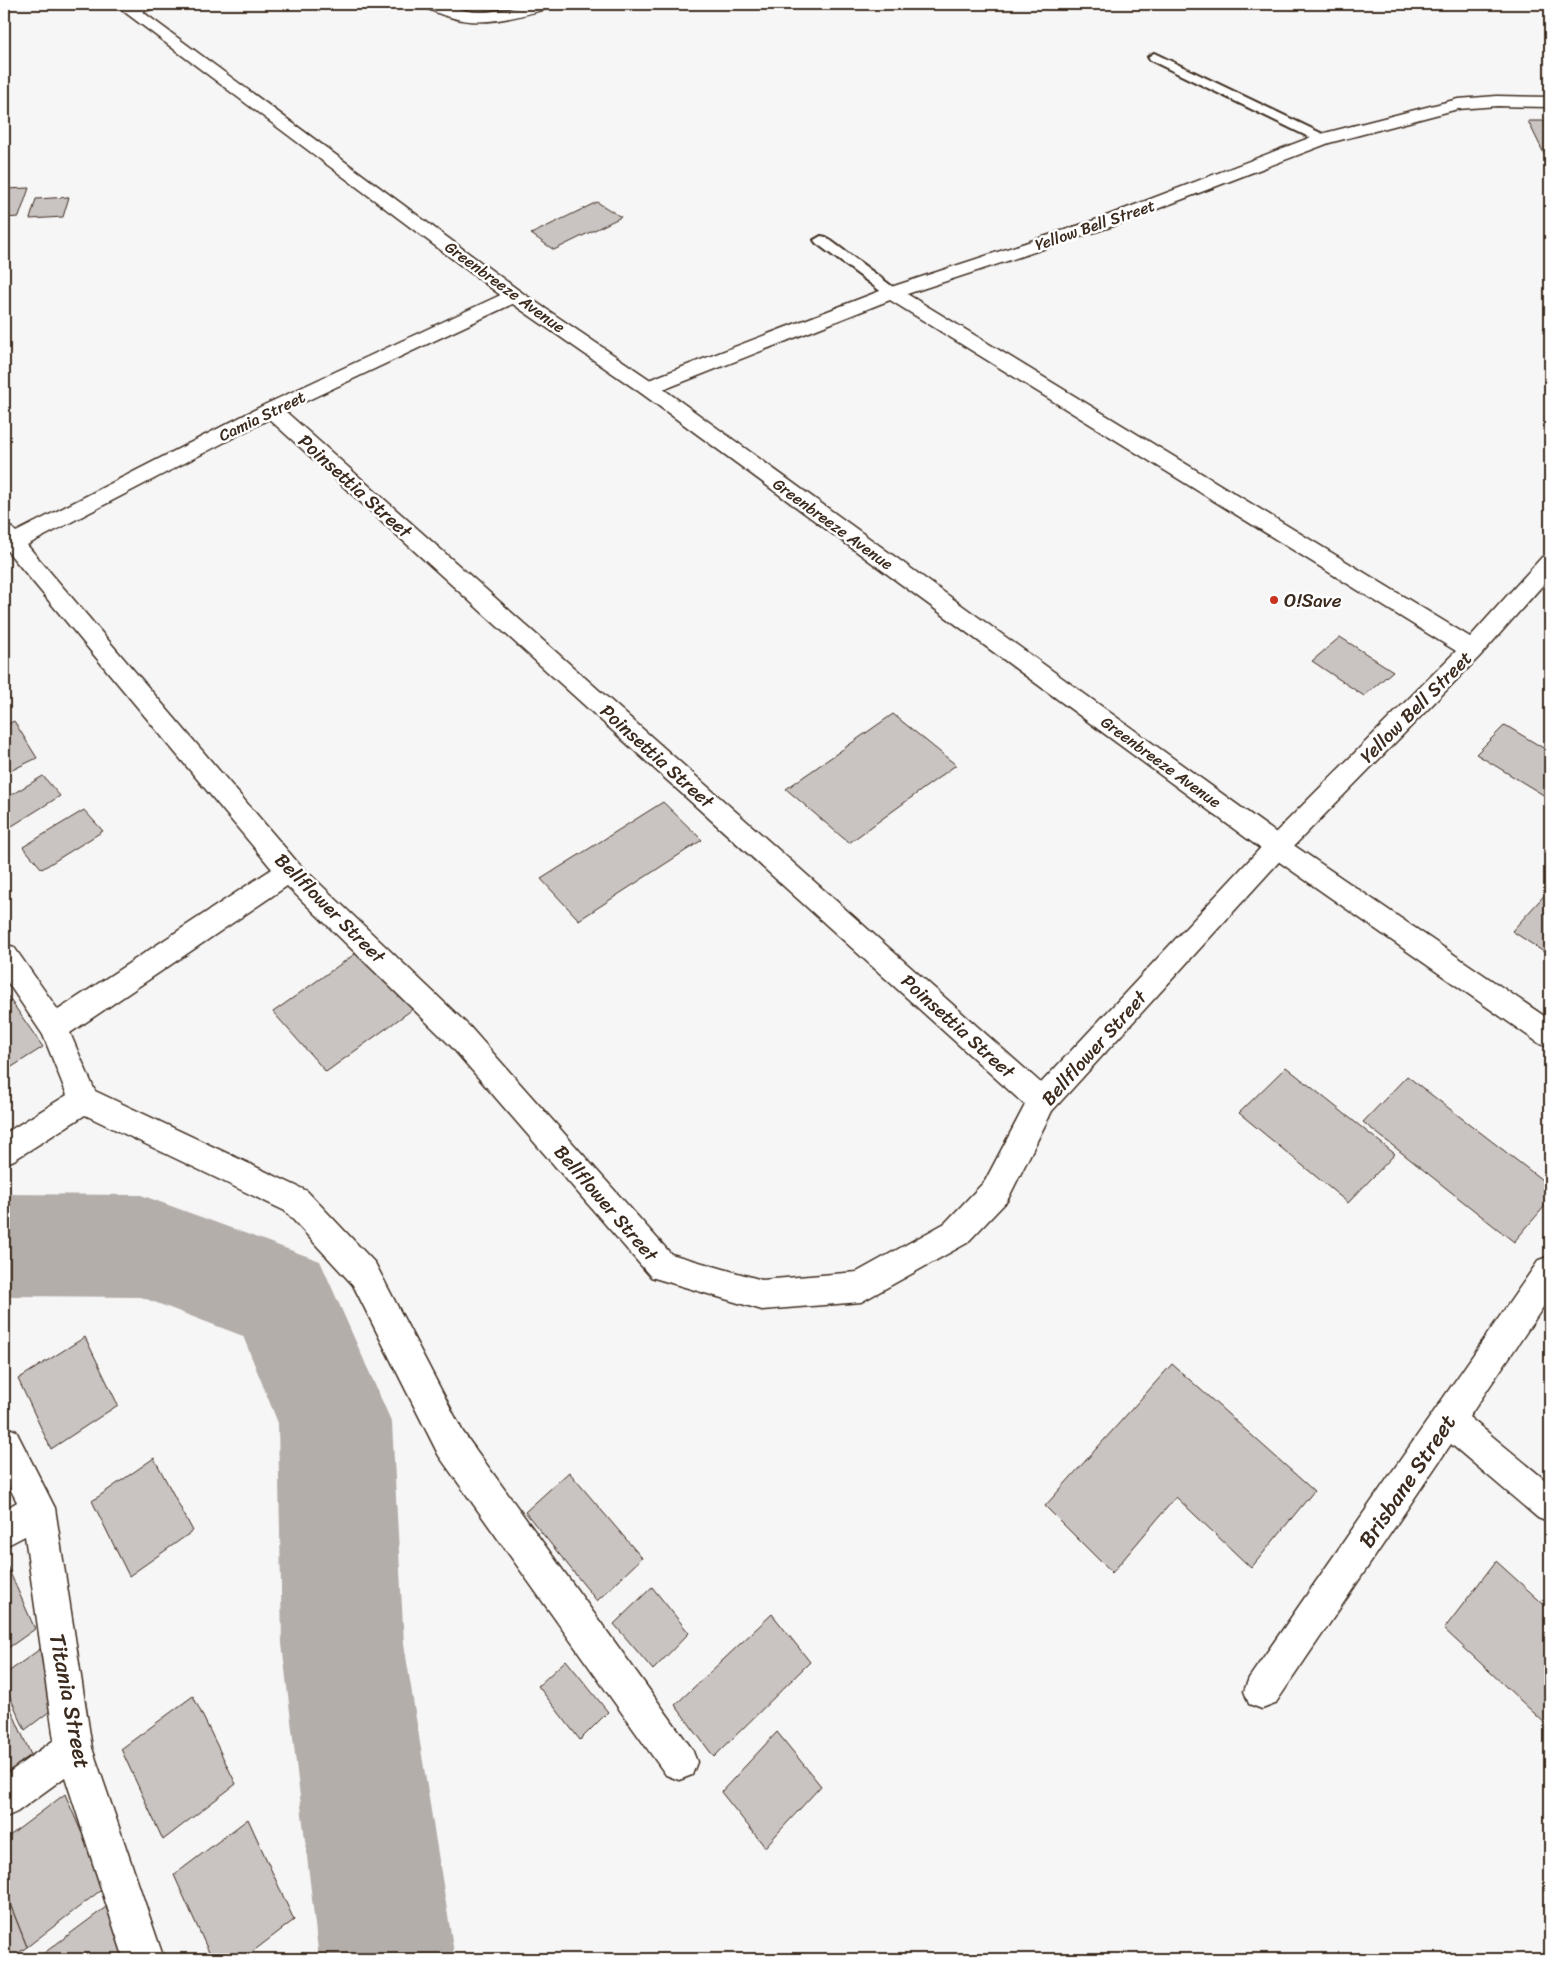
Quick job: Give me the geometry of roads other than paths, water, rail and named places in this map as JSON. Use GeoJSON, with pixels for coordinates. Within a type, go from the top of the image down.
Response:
{"type":"FeatureCollection","features":[{"type":"Feature","properties":{"kind":"street"},"geometry":{"type":"LineString","coordinates":[[430,4],[456,14],[479,17],[509,14],[547,4]]}},
{"type":"Feature","properties":{"kind":"street","name":"Greenbreeze Avenue"},"geometry":{"type":"LineString","coordinates":[[135,6],[514,296],[648,388],[1277,847],[1550,1035]]}},
{"type":"Feature","properties":{"kind":"street","name":"Yellow Bell Street"},"geometry":{"type":"LineString","coordinates":[[648,388],[892,293],[1107,222],[1323,139],[1458,104],[1497,101],[1550,102]]}},
{"type":"Feature","properties":{"kind":"street"},"geometry":{"type":"LineString","coordinates":[[892,293],[1472,650]]}},
{"type":"Feature","properties":{"kind":"street","name":"Camia Street"},"geometry":{"type":"LineString","coordinates":[[8,538],[271,410],[514,296]]}},
{"type":"Feature","properties":{"kind":"street","name":"Poinsettia Street"},"geometry":{"type":"LineString","coordinates":[[271,410],[1042,1102]]}},
{"type":"Feature","properties":{"kind":"street","name":"Bellflower Street"},"geometry":{"type":"LineString","coordinates":[[8,538],[289,871],[460,1036],[662,1266],[762,1295],[861,1288],[956,1233],[996,1191],[1042,1102],[1277,847]]}},
{"type":"Feature","properties":{"kind":"street","name":"Yellow Bell Street"},"geometry":{"type":"LineString","coordinates":[[1277,847],[1472,650],[1550,562]]}},
{"type":"Feature","properties":{"kind":"street"},"geometry":{"type":"LineString","coordinates":[[54,1028],[289,871]]}},
{"type":"Feature","properties":{"kind":"street"},"geometry":{"type":"LineString","coordinates":[[4,955],[54,1028],[84,1100],[296,1201],[364,1274],[451,1444],[679,1762]]}},
{"type":"Feature","properties":{"kind":"street"},"geometry":{"type":"LineString","coordinates":[[4,1150],[84,1100]]}},
{"type":"Feature","properties":{"kind":"street","name":"Brisbane Street"},"geometry":{"type":"LineString","coordinates":[[1262,1691],[1550,1271]]}},
{"type":"Feature","properties":{"kind":"street"},"geometry":{"type":"LineString","coordinates":[[1448,1421],[1550,1506]]}},
{"type":"Feature","properties":{"kind":"street","name":"Titania Street"},"geometry":{"type":"LineString","coordinates":[[4,1443],[38,1508],[74,1748],[144,1959]]}},
{"type":"Feature","properties":{"kind":"street"},"geometry":{"type":"LineString","coordinates":[[4,1530],[38,1508]]}},
{"type":"Feature","properties":{"kind":"street"},"geometry":{"type":"LineString","coordinates":[[4,1799],[74,1748]]}},
{"type":"Feature","properties":{"kind":"lane"},"geometry":{"type":"LineString","coordinates":[[1154,57],[1323,139]]}},
{"type":"Feature","properties":{"kind":"lane"},"geometry":{"type":"LineString","coordinates":[[821,240],[892,293]]}},
{"type":"Feature","properties":{"kind":"waterway"},"geometry":{"type":"LineString","coordinates":[[4,1245],[141,1246],[282,1298],[335,1423],[343,1644],[387,1959]]}},
{"type":"Feature","properties":{"kind":"place","name":"O!Save"},"geometry":{"type":"Point","coordinates":[1274,600]}}]}
